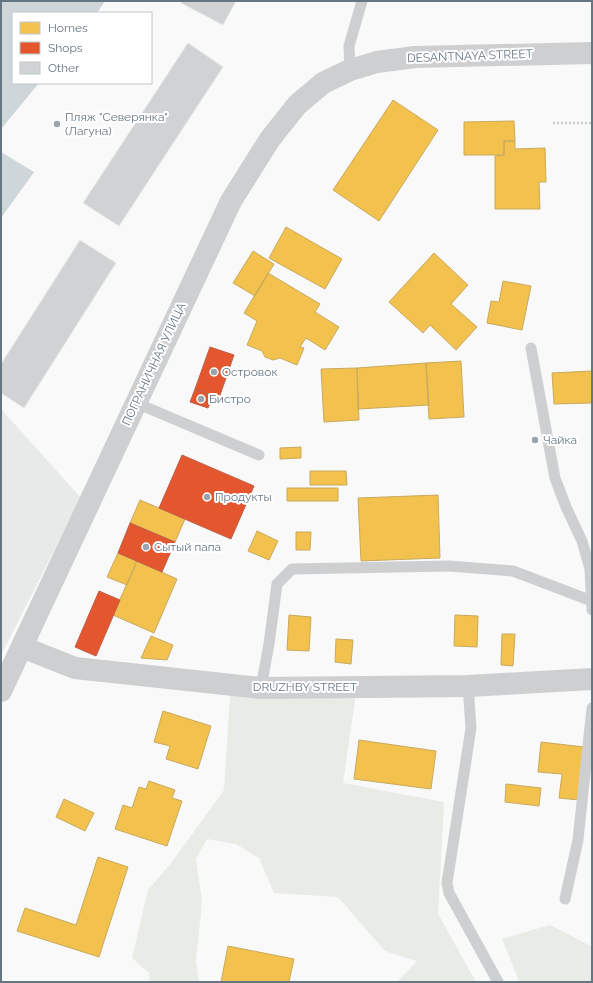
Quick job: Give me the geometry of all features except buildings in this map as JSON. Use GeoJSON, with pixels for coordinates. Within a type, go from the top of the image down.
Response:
{"type":"FeatureCollection","features":[{"type":"Feature","properties":{"kind":"street","name":"DESANTNAYA STREET"},"geometry":{"type":"LineString","coordinates":[[350,70],[377,62],[415,56],[592,53]]}},
{"type":"Feature","properties":{"kind":"street","name":"ПОГРАНИЧНАЯ УЛИЦА"},"geometry":{"type":"LineString","coordinates":[[1,691],[231,201],[270,139],[297,105],[323,83],[350,70]]}},
{"type":"Feature","properties":{"kind":"street","name":"DRUZHBY STREET"},"geometry":{"type":"LineString","coordinates":[[22,647],[75,668],[261,688],[468,686],[592,679]]}},
{"type":"Feature","properties":{"kind":"lane"},"geometry":{"type":"LineString","coordinates":[[350,70],[349,46],[362,1]]}},
{"type":"Feature","properties":{"kind":"lane"},"geometry":{"type":"LineString","coordinates":[[531,348],[555,478],[566,507],[582,541],[590,569],[592,610]]}},
{"type":"Feature","properties":{"kind":"lane"},"geometry":{"type":"LineString","coordinates":[[136,403],[258,455]]}},
{"type":"Feature","properties":{"kind":"lane"},"geometry":{"type":"LineString","coordinates":[[261,688],[269,644],[277,584],[292,569],[449,566],[513,571],[592,601]]}},
{"type":"Feature","properties":{"kind":"lane"},"geometry":{"type":"LineString","coordinates":[[468,686],[471,728],[447,883],[449,893],[498,982]]}},
{"type":"Feature","properties":{"kind":"lane"},"geometry":{"type":"LineString","coordinates":[[565,899],[578,840],[592,708]]}},
{"type":"Feature","properties":{"kind":"path"},"geometry":{"type":"LineString","coordinates":[[553,123],[592,123]]}},
{"type":"Feature","properties":{"kind":"shaded area"},"geometry":{"type":"Polygon","coordinates":[[[1,1],[105,1],[98,12],[12,12],[12,84],[38,84],[1,129],[1,1]]]}},
{"type":"Feature","properties":{"kind":"shaded area"},"geometry":{"type":"Polygon","coordinates":[[[1,152],[34,172],[1,218],[1,152]]]}},
{"type":"Feature","properties":{"kind":"shaded area"},"geometry":{"type":"Polygon","coordinates":[[[1,409],[81,498],[1,655],[1,409]]]}},
{"type":"Feature","properties":{"kind":"shaded area"},"geometry":{"type":"Polygon","coordinates":[[[356,694],[343,783],[444,802],[438,914],[476,982],[397,982],[417,961],[385,951],[338,897],[274,893],[259,858],[236,844],[207,839],[196,859],[202,902],[196,961],[199,982],[150,982],[149,973],[132,958],[148,890],[172,862],[224,790],[230,695],[356,694]]]}},
{"type":"Feature","properties":{"kind":"shaded area"},"geometry":{"type":"Polygon","coordinates":[[[550,925],[592,946],[592,982],[519,981],[502,939],[550,925]]]}},
{"type":"Feature","properties":{"kind":"place","name":"Пляж \"Северянка\" (Лагуна)"},"geometry":{"type":"Point","coordinates":[57,124]}},
{"type":"Feature","properties":{"kind":"place","name":"Островок"},"geometry":{"type":"Point","coordinates":[214,372]}},
{"type":"Feature","properties":{"kind":"place","name":"Бистро"},"geometry":{"type":"Point","coordinates":[201,399]}},
{"type":"Feature","properties":{"kind":"place","name":"Чайка"},"geometry":{"type":"Point","coordinates":[535,440]}},
{"type":"Feature","properties":{"kind":"place","name":"Продукты"},"geometry":{"type":"Point","coordinates":[207,497]}},
{"type":"Feature","properties":{"kind":"place","name":"Сытый папа"},"geometry":{"type":"Point","coordinates":[146,547]}}]}
